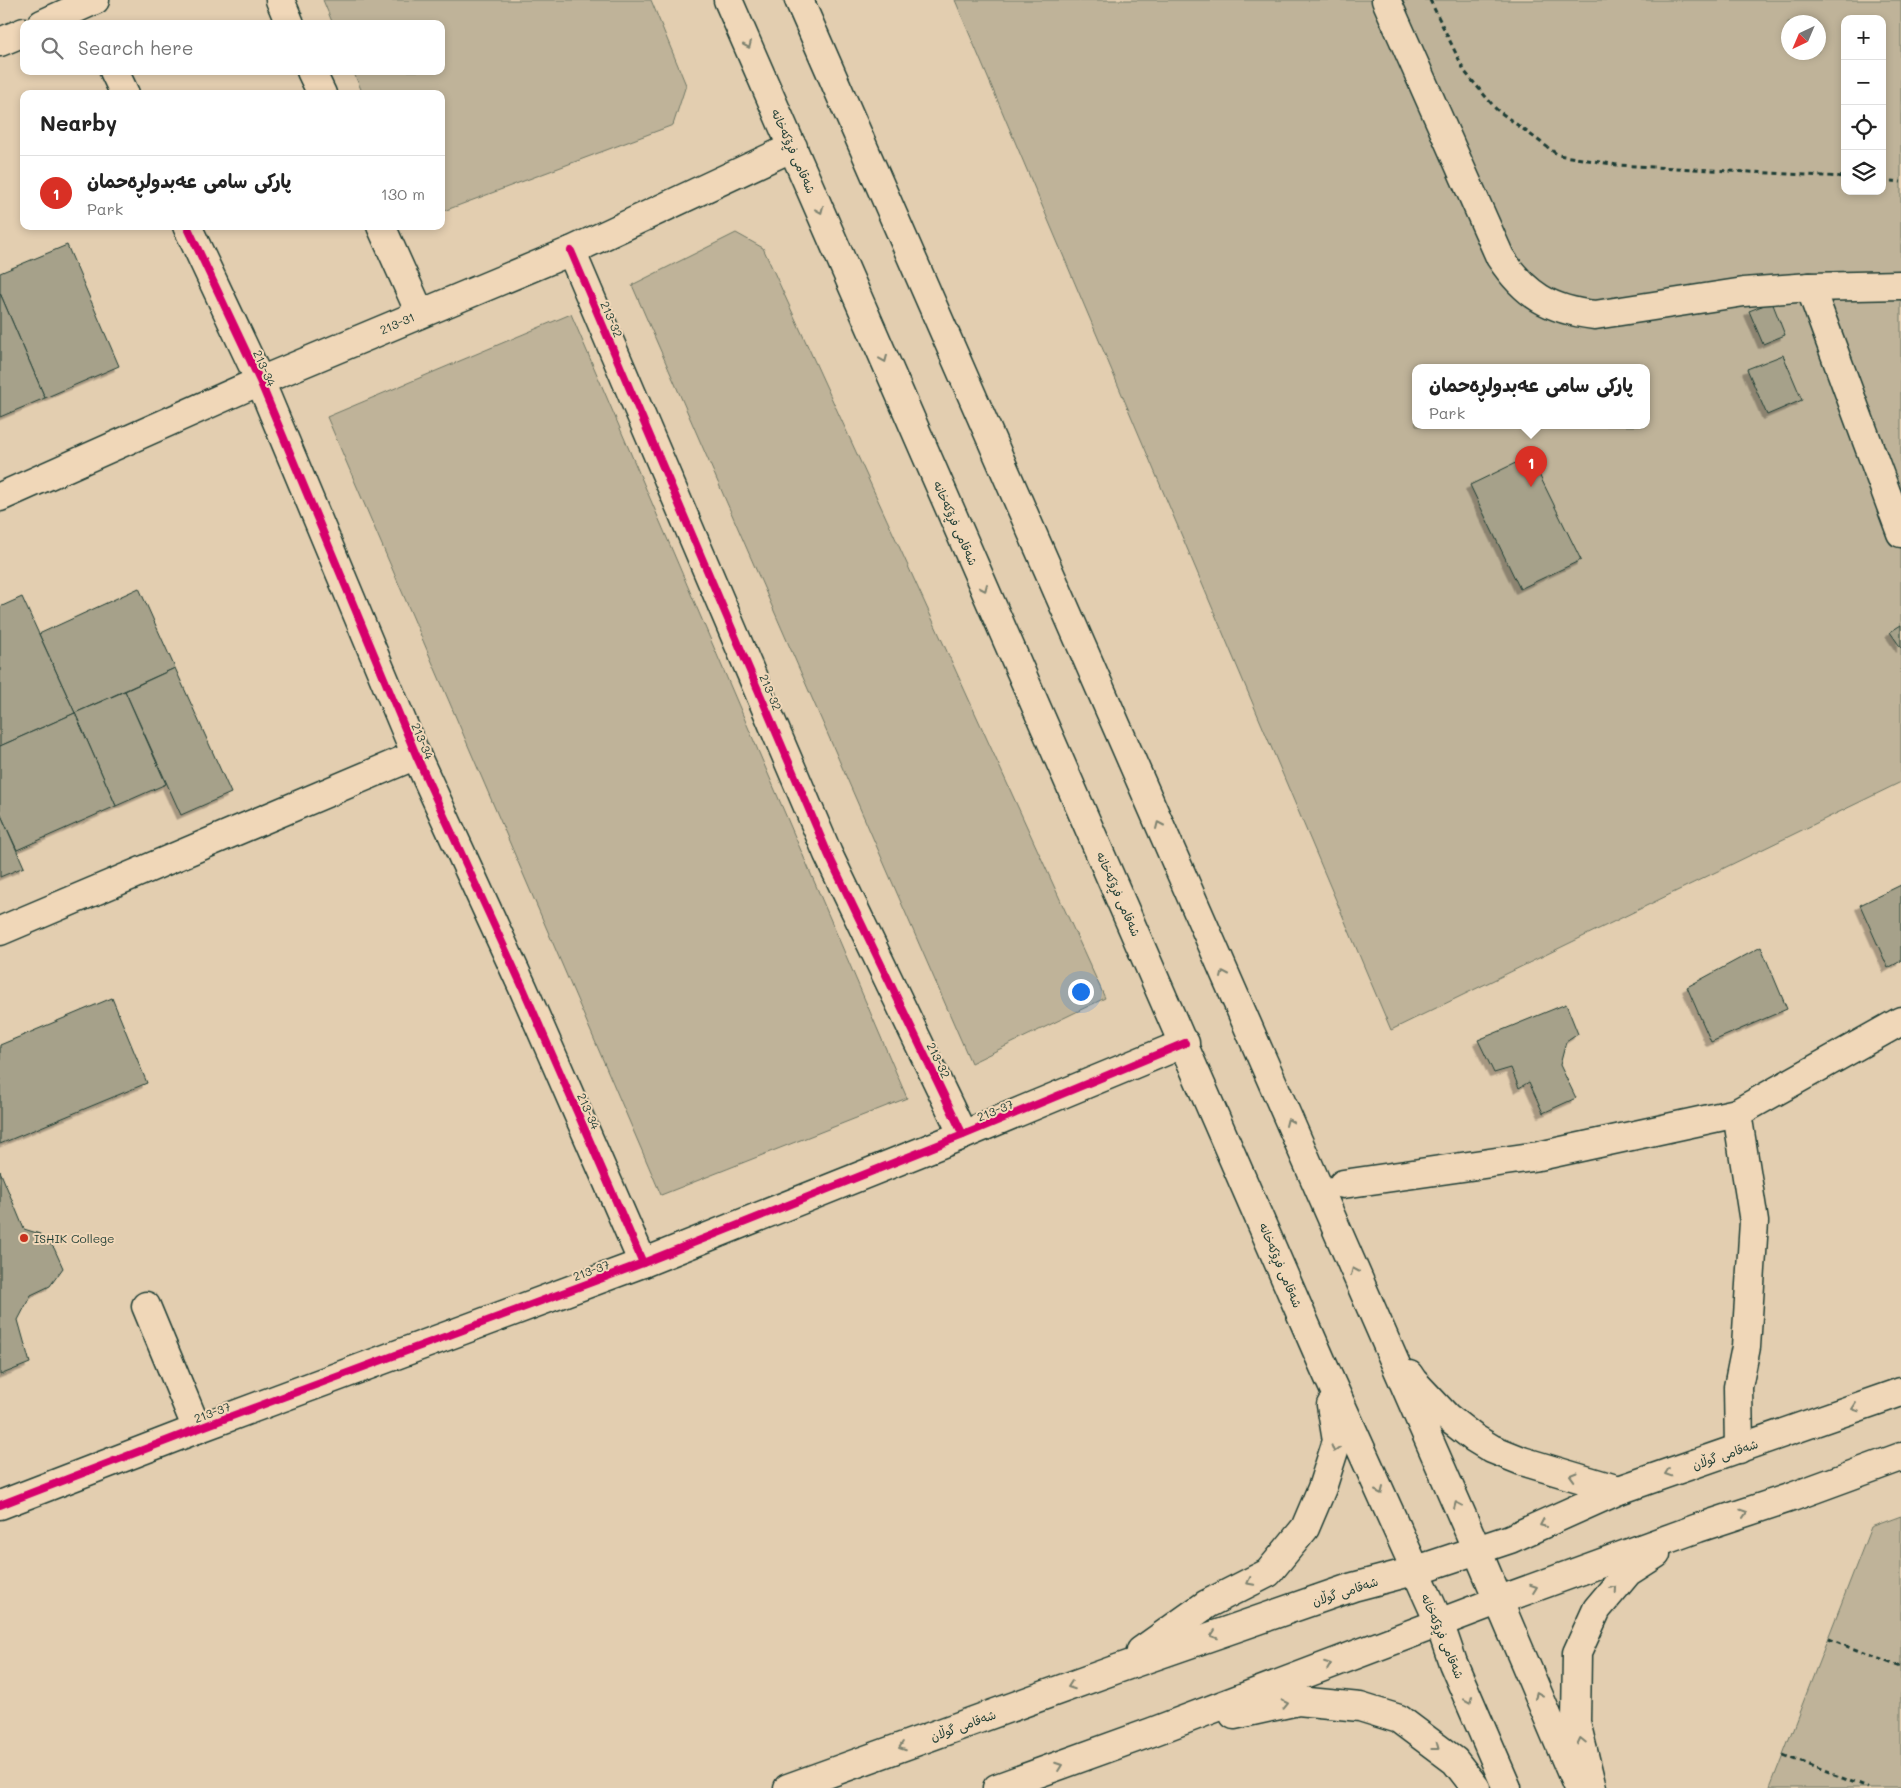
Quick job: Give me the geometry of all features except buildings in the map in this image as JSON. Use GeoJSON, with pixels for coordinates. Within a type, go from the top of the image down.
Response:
{"type":"FeatureCollection","features":[{"type":"Feature","properties":{"kind":"main road"},"geometry":{"type":"LineString","coordinates":[[280,0],[288,20]]}},
{"type":"Feature","properties":{"kind":"main road","name":"شەقامی فڕۆکەخانە"},"geometry":{"type":"LineString","coordinates":[[728,0],[1185,1043],[1324,1367],[1414,1571],[1439,1622],[1453,1663],[1507,1788]]}},
{"type":"Feature","properties":{"kind":"main road"},"geometry":{"type":"LineString","coordinates":[[799,0],[1477,1550],[1497,1601],[1578,1788]]}},
{"type":"Feature","properties":{"kind":"main road"},"geometry":{"type":"LineString","coordinates":[[1386,0],[1500,257],[1511,274],[1542,301],[1577,313],[1595,315],[1744,292],[1810,287],[1901,285]]}},
{"type":"Feature","properties":{"kind":"main road"},"geometry":{"type":"LineString","coordinates":[[56,20],[90,10]]}},
{"type":"Feature","properties":{"kind":"main road"},"geometry":{"type":"LineString","coordinates":[[0,42],[20,34]]}},
{"type":"Feature","properties":{"kind":"main road"},"geometry":{"type":"LineString","coordinates":[[116,75],[123,90]]}},
{"type":"Feature","properties":{"kind":"main road"},"geometry":{"type":"LineString","coordinates":[[314,75],[320,90]]}},
{"type":"Feature","properties":{"kind":"main road","name":"213-31"},"geometry":{"type":"LineString","coordinates":[[0,497],[260,381],[571,251],[793,147]]}},
{"type":"Feature","properties":{"kind":"main road","name":"213-34"},"geometry":{"type":"LineString","coordinates":[[189,230],[260,381],[416,755],[644,1263]]}},
{"type":"Feature","properties":{"kind":"main road"},"geometry":{"type":"LineString","coordinates":[[383,230],[420,313]]}},
{"type":"Feature","properties":{"kind":"main road","name":"213-32"},"geometry":{"type":"LineString","coordinates":[[571,251],[828,854],[963,1135]]}},
{"type":"Feature","properties":{"kind":"main road"},"geometry":{"type":"LineString","coordinates":[[1810,287],[1901,533]]}},
{"type":"Feature","properties":{"kind":"main road"},"geometry":{"type":"LineString","coordinates":[[0,931],[416,755]]}},
{"type":"Feature","properties":{"kind":"main road"},"geometry":{"type":"LineString","coordinates":[[1343,1184],[1539,1156],[1737,1113],[1901,1021]]}},
{"type":"Feature","properties":{"kind":"main road","name":"213-37"},"geometry":{"type":"LineString","coordinates":[[0,1505],[196,1429],[644,1263],[963,1135],[1185,1043]]}},
{"type":"Feature","properties":{"kind":"main road"},"geometry":{"type":"LineString","coordinates":[[1737,1113],[1754,1222],[1746,1347],[1738,1387],[1739,1449]]}},
{"type":"Feature","properties":{"kind":"main road"},"geometry":{"type":"LineString","coordinates":[[146,1306],[196,1429]]}},
{"type":"Feature","properties":{"kind":"main road"},"geometry":{"type":"LineString","coordinates":[[1374,1316],[1412,1381],[1447,1417],[1474,1438],[1492,1449],[1522,1461],[1619,1490]]}},
{"type":"Feature","properties":{"kind":"main road"},"geometry":{"type":"LineString","coordinates":[[1117,1669],[1207,1604],[1268,1573],[1305,1528],[1322,1488],[1337,1441],[1324,1367]]}},
{"type":"Feature","properties":{"kind":"main road","name":"شەقامی گوڵان"},"geometry":{"type":"LineString","coordinates":[[788,1788],[1117,1669],[1353,1587],[1414,1571],[1510,1539],[1619,1490],[1901,1392]]}},
{"type":"Feature","properties":{"kind":"main road"},"geometry":{"type":"LineString","coordinates":[[997,1788],[1152,1732],[1439,1622],[1901,1457]]}},
{"type":"Feature","properties":{"kind":"main road"},"geometry":{"type":"LineString","coordinates":[[1592,1788],[1576,1722],[1577,1653],[1597,1609],[1628,1572],[1698,1528]]}},
{"type":"Feature","properties":{"kind":"main road"},"geometry":{"type":"LineString","coordinates":[[1152,1732],[1298,1702],[1360,1707],[1399,1719],[1455,1761],[1476,1788]]}},
{"type":"Feature","properties":{"kind":"path"},"geometry":{"type":"LineString","coordinates":[[1430,0],[1465,72],[1483,94],[1496,109],[1558,155],[1617,165],[1841,177]]}},
{"type":"Feature","properties":{"kind":"path"},"geometry":{"type":"LineString","coordinates":[[1886,180],[1901,182]]}},
{"type":"Feature","properties":{"kind":"path"},"geometry":{"type":"LineString","coordinates":[[1828,1639],[1901,1667]]}},
{"type":"Feature","properties":{"kind":"path"},"geometry":{"type":"LineString","coordinates":[[1783,1755],[1868,1788]]}},
{"type":"Feature","properties":{"kind":"shaded area"},"geometry":{"type":"Polygon","coordinates":[[[323,0],[651,0],[686,85],[673,125],[445,210],[445,90],[361,90],[355,75],[445,75],[445,20],[331,20],[323,0]]]}},
{"type":"Feature","properties":{"kind":"shaded area"},"geometry":{"type":"Polygon","coordinates":[[[955,0],[1901,0],[1901,782],[1391,1030],[955,0]]]}},
{"type":"Feature","properties":{"kind":"shaded area"},"geometry":{"type":"Polygon","coordinates":[[[736,233],[763,248],[1105,998],[971,1063],[632,285],[736,233]]]}},
{"type":"Feature","properties":{"kind":"shaded area"},"geometry":{"type":"Polygon","coordinates":[[[571,314],[907,1098],[661,1195],[327,417],[571,314]]]}},
{"type":"Feature","properties":{"kind":"shaded area"},"geometry":{"type":"Polygon","coordinates":[[[1901,1516],[1901,1788],[1770,1788],[1871,1527],[1901,1516]]]}},
{"type":"Feature","properties":{"kind":"cycle path"},"geometry":{"type":"LineString","coordinates":[[189,230],[260,381],[416,755],[523,988],[643,1263]]}},
{"type":"Feature","properties":{"kind":"cycle path"},"geometry":{"type":"LineString","coordinates":[[571,251],[828,854],[963,1135]]}},
{"type":"Feature","properties":{"kind":"cycle path"},"geometry":{"type":"LineString","coordinates":[[0,1505],[197,1429],[643,1263],[963,1135],[1185,1043]]}},
{"type":"Feature","properties":{"kind":"place","name":"پارکی سامی عەبدولڕەحمان"},"geometry":{"type":"Point","coordinates":[1531,487]}},
{"type":"Feature","properties":{"kind":"place","name":"ISHIK College"},"geometry":{"type":"Point","coordinates":[24,1238]}}]}
